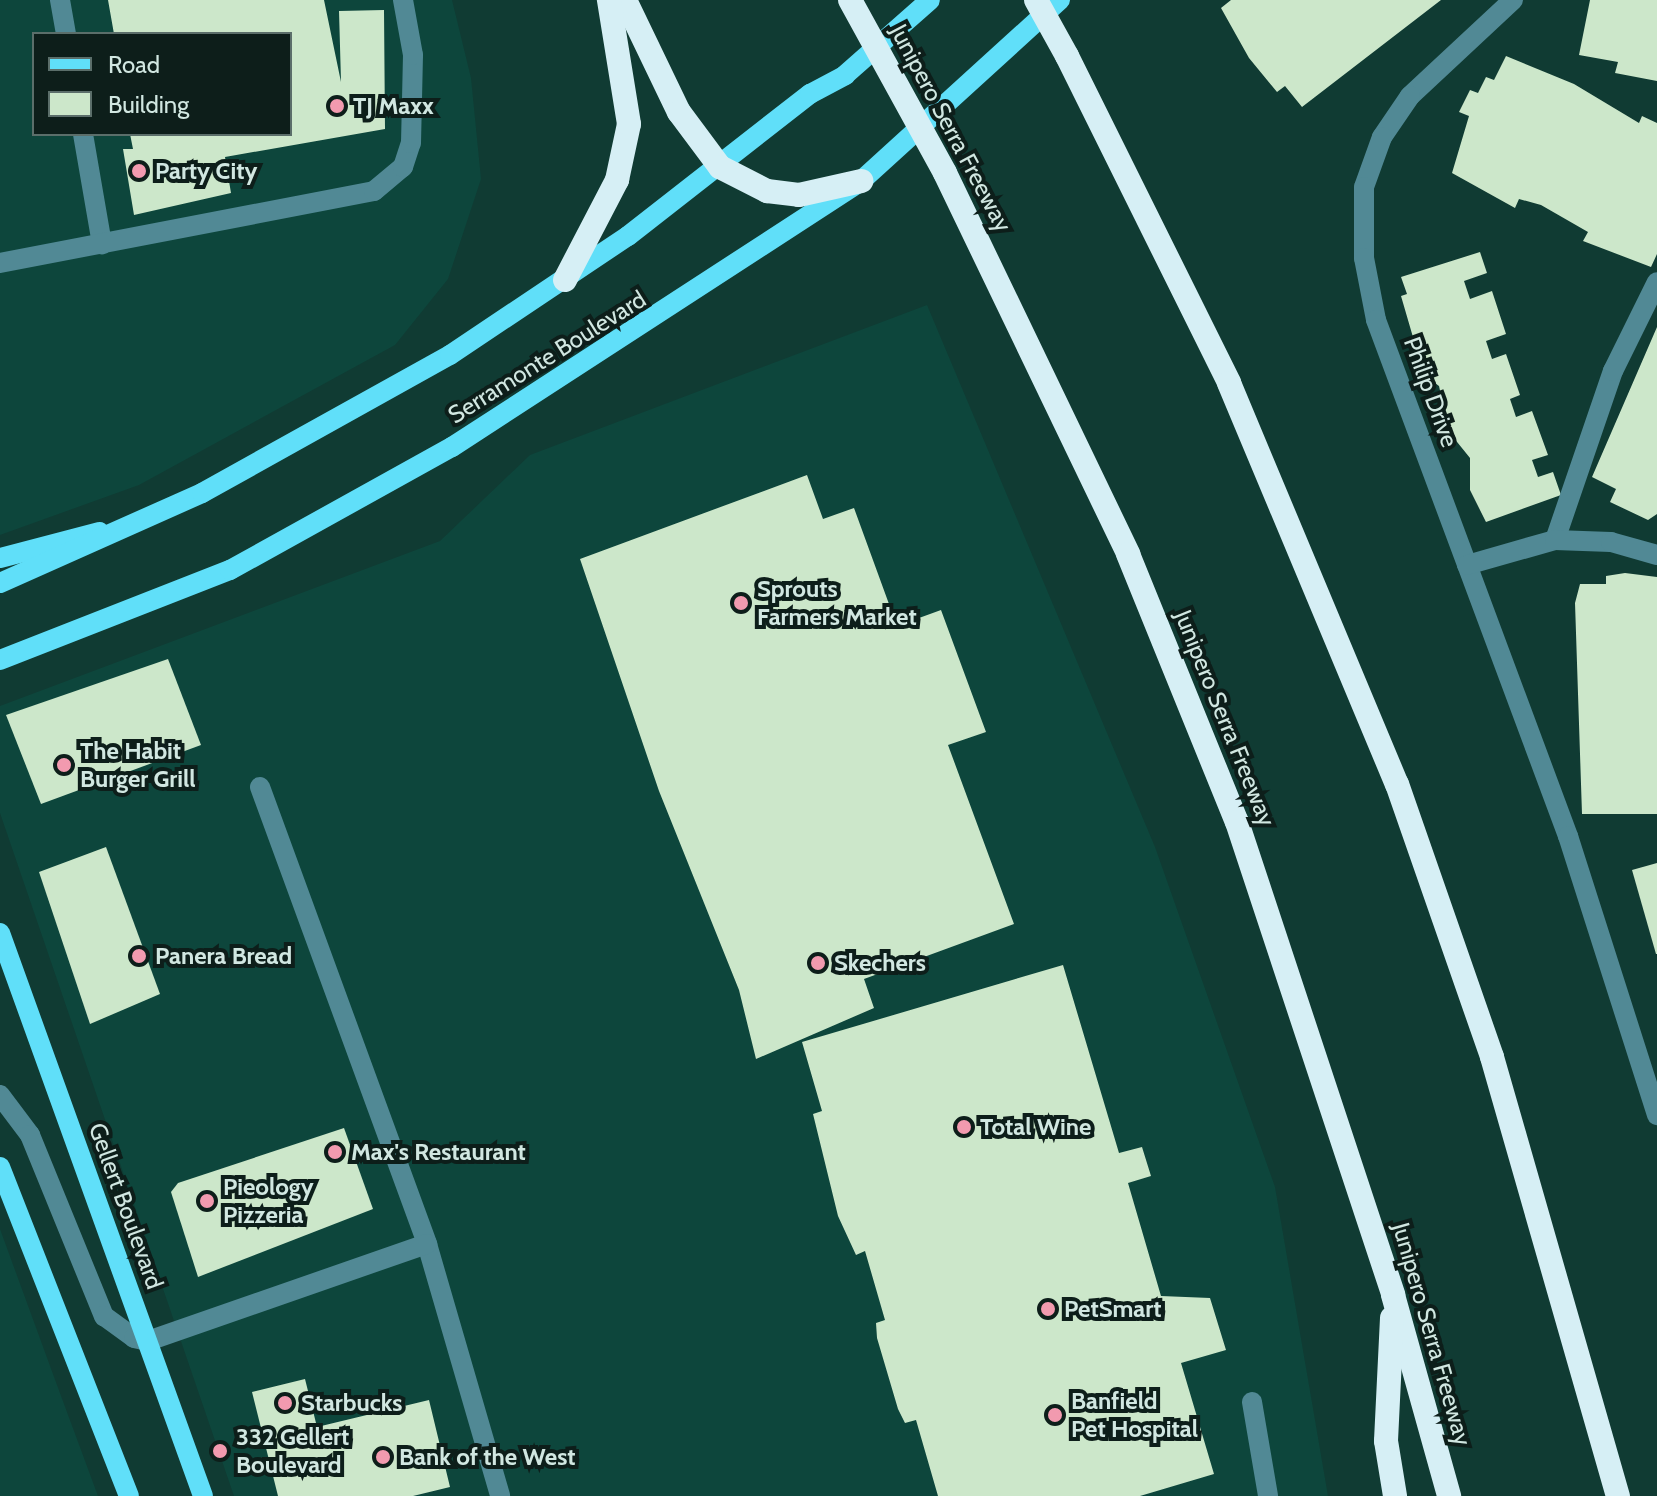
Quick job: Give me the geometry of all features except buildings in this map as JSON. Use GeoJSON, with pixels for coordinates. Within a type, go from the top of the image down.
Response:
{"type":"FeatureCollection","features":[{"type":"Feature","properties":{"kind":"highway"},"geometry":{"type":"LineString","coordinates":[[565,280],[617,180],[629,124],[609,0]]}},
{"type":"Feature","properties":{"kind":"highway"},"geometry":{"type":"LineString","coordinates":[[625,0],[679,112],[720,167],[767,191],[799,195],[861,181]]}},
{"type":"Feature","properties":{"kind":"highway","name":"Junipero Serra Freeway"},"geometry":{"type":"LineString","coordinates":[[850,0],[945,173],[1069,422],[1185,688],[1287,957],[1393,1295],[1449,1496]]}},
{"type":"Feature","properties":{"kind":"highway"},"geometry":{"type":"LineString","coordinates":[[1036,0],[1067,56],[1229,383],[1397,784],[1505,1099],[1618,1496]]}},
{"type":"Feature","properties":{"kind":"highway"},"geometry":{"type":"LineString","coordinates":[[1393,1295],[1386,1441],[1395,1496]]}},
{"type":"Feature","properties":{"kind":"main road"},"geometry":{"type":"LineString","coordinates":[[0,583],[158,516],[380,398],[565,280],[845,75],[930,0]]}},
{"type":"Feature","properties":{"kind":"main road","name":"Serramonte Boulevard"},"geometry":{"type":"LineString","coordinates":[[0,660],[198,585],[390,483],[744,264],[861,181],[1060,0]]}},
{"type":"Feature","properties":{"kind":"main road"},"geometry":{"type":"LineString","coordinates":[[0,558],[158,516]]}},
{"type":"Feature","properties":{"kind":"main road","name":"Gellert Boulevard"},"geometry":{"type":"LineString","coordinates":[[0,933],[203,1496]]}},
{"type":"Feature","properties":{"kind":"main road"},"geometry":{"type":"LineString","coordinates":[[0,1167],[129,1496]]}},
{"type":"Feature","properties":{"kind":"street"},"geometry":{"type":"LineString","coordinates":[[60,0],[66,32]]}},
{"type":"Feature","properties":{"kind":"street"},"geometry":{"type":"LineString","coordinates":[[0,263],[323,206],[389,181],[403,167],[415,108],[403,0]]}},
{"type":"Feature","properties":{"kind":"street","name":"Philip Drive"},"geometry":{"type":"LineString","coordinates":[[1513,0],[1410,96],[1382,137],[1364,187],[1364,258],[1376,320],[1568,836],[1657,1115]]}},
{"type":"Feature","properties":{"kind":"street"},"geometry":{"type":"LineString","coordinates":[[83,136],[102,244]]}},
{"type":"Feature","properties":{"kind":"street"},"geometry":{"type":"LineString","coordinates":[[1555,540],[1613,371],[1657,282]]}},
{"type":"Feature","properties":{"kind":"street"},"geometry":{"type":"LineString","coordinates":[[1467,565],[1555,540],[1611,542],[1657,555]]}},
{"type":"Feature","properties":{"kind":"street"},"geometry":{"type":"LineString","coordinates":[[260,787],[427,1244],[500,1496]]}},
{"type":"Feature","properties":{"kind":"street"},"geometry":{"type":"LineString","coordinates":[[0,1095],[30,1135],[104,1316],[122,1333],[148,1341],[427,1244]]}},
{"type":"Feature","properties":{"kind":"street"},"geometry":{"type":"LineString","coordinates":[[1252,1402],[1268,1496]]}},
{"type":"Feature","properties":{"kind":"shaded area"},"geometry":{"type":"Polygon","coordinates":[[[0,0],[452,0],[471,78],[481,179],[448,279],[395,345],[139,485],[0,535],[0,0]]]}},
{"type":"Feature","properties":{"kind":"shaded area"},"geometry":{"type":"Polygon","coordinates":[[[927,305],[1155,847],[1275,1187],[1328,1496],[234,1496],[0,813],[0,706],[440,541],[530,455],[927,305]]]}},
{"type":"Feature","properties":{"kind":"shaded area"},"geometry":{"type":"Polygon","coordinates":[[[0,1229],[57,1385],[98,1496],[0,1496],[0,1229]]]}},
{"type":"Feature","properties":{"kind":"place","name":"TJ Maxx"},"geometry":{"type":"Point","coordinates":[337,106]}},
{"type":"Feature","properties":{"kind":"place","name":"Party City"},"geometry":{"type":"Point","coordinates":[139,171]}},
{"type":"Feature","properties":{"kind":"place","name":"Sprouts Farmers Market"},"geometry":{"type":"Point","coordinates":[741,603]}},
{"type":"Feature","properties":{"kind":"place","name":"The Habit Burger Grill"},"geometry":{"type":"Point","coordinates":[64,765]}},
{"type":"Feature","properties":{"kind":"place","name":"Panera Bread"},"geometry":{"type":"Point","coordinates":[139,956]}},
{"type":"Feature","properties":{"kind":"place","name":"Skechers"},"geometry":{"type":"Point","coordinates":[818,963]}},
{"type":"Feature","properties":{"kind":"place","name":"Total Wine"},"geometry":{"type":"Point","coordinates":[964,1127]}},
{"type":"Feature","properties":{"kind":"place","name":"Max's Restaurant"},"geometry":{"type":"Point","coordinates":[335,1152]}},
{"type":"Feature","properties":{"kind":"place","name":"Pieology Pizzeria"},"geometry":{"type":"Point","coordinates":[207,1201]}},
{"type":"Feature","properties":{"kind":"place","name":"PetSmart"},"geometry":{"type":"Point","coordinates":[1048,1309]}},
{"type":"Feature","properties":{"kind":"place","name":"Starbucks"},"geometry":{"type":"Point","coordinates":[285,1403]}},
{"type":"Feature","properties":{"kind":"place","name":"Banfield Pet Hospital"},"geometry":{"type":"Point","coordinates":[1055,1415]}},
{"type":"Feature","properties":{"kind":"place","name":"332 Gellert Boulevard"},"geometry":{"type":"Point","coordinates":[220,1451]}},
{"type":"Feature","properties":{"kind":"place","name":"Bank of the West"},"geometry":{"type":"Point","coordinates":[383,1457]}}]}
